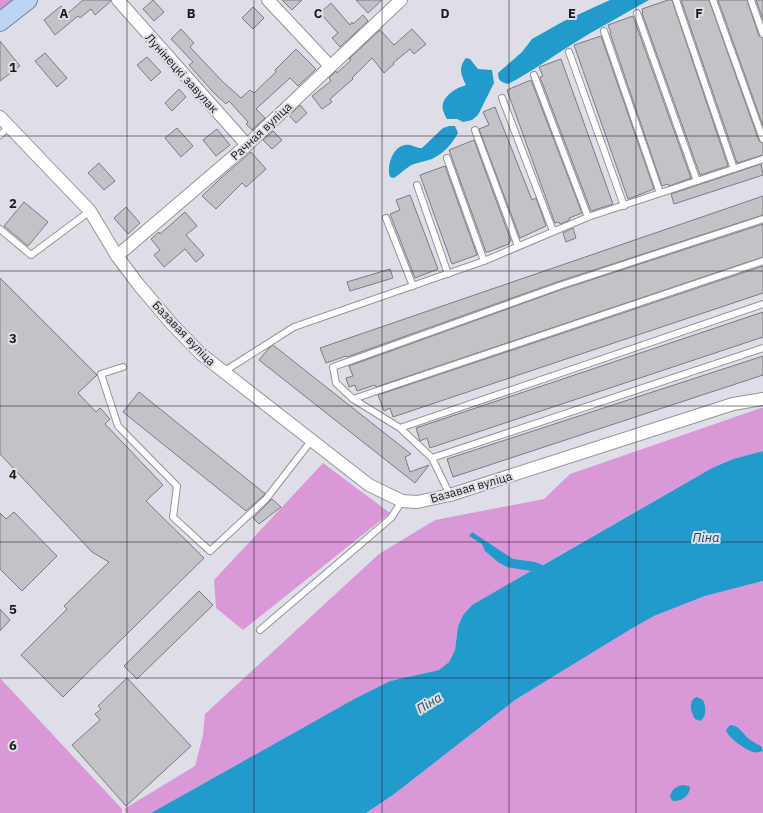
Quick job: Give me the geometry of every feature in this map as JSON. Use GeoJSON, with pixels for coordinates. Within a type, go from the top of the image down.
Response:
{"type":"FeatureCollection","features":[{"type":"Feature","properties":{"kind":"main road"},"geometry":{"type":"LineString","coordinates":[[0,22],[28,0]]}},
{"type":"Feature","properties":{"kind":"street","name":"Лунінецкі завулак"},"geometry":{"type":"LineString","coordinates":[[118,0],[247,145]]}},
{"type":"Feature","properties":{"kind":"street"},"geometry":{"type":"LineString","coordinates":[[268,0],[330,66]]}},
{"type":"Feature","properties":{"kind":"street","name":"Рачная вуліца"},"geometry":{"type":"LineString","coordinates":[[117,256],[247,145],[401,0]]}},
{"type":"Feature","properties":{"kind":"street","name":"Базавая вуліца"},"geometry":{"type":"LineString","coordinates":[[0,117],[5,131],[90,211],[117,256],[138,284],[171,323],[201,354],[369,485],[402,501],[417,502],[450,496],[733,404],[763,399]]}},
{"type":"Feature","properties":{"kind":"lane"},"geometry":{"type":"LineString","coordinates":[[676,0],[734,169]]}},
{"type":"Feature","properties":{"kind":"lane"},"geometry":{"type":"LineString","coordinates":[[713,0],[763,139]]}},
{"type":"Feature","properties":{"kind":"lane"},"geometry":{"type":"LineString","coordinates":[[751,0],[763,34]]}},
{"type":"Feature","properties":{"kind":"lane"},"geometry":{"type":"LineString","coordinates":[[637,13],[697,181]]}},
{"type":"Feature","properties":{"kind":"lane"},"geometry":{"type":"LineString","coordinates":[[604,31],[660,193]]}},
{"type":"Feature","properties":{"kind":"lane"},"geometry":{"type":"LineString","coordinates":[[569,52],[624,206]]}},
{"type":"Feature","properties":{"kind":"lane"},"geometry":{"type":"LineString","coordinates":[[534,75],[588,218]]}},
{"type":"Feature","properties":{"kind":"lane"},"geometry":{"type":"LineString","coordinates":[[502,98],[553,231]]}},
{"type":"Feature","properties":{"kind":"lane"},"geometry":{"type":"LineString","coordinates":[[475,130],[518,246]]}},
{"type":"Feature","properties":{"kind":"lane"},"geometry":{"type":"LineString","coordinates":[[447,158],[484,261]]}},
{"type":"Feature","properties":{"kind":"lane"},"geometry":{"type":"LineString","coordinates":[[223,372],[294,327],[484,261],[553,231],[588,218],[763,159]]}},
{"type":"Feature","properties":{"kind":"lane"},"geometry":{"type":"LineString","coordinates":[[416,186],[448,274]]}},
{"type":"Feature","properties":{"kind":"lane"},"geometry":{"type":"LineString","coordinates":[[0,229],[31,255],[90,211]]}},
{"type":"Feature","properties":{"kind":"lane"},"geometry":{"type":"LineString","coordinates":[[386,218],[413,286]]}},
{"type":"Feature","properties":{"kind":"lane"},"geometry":{"type":"LineString","coordinates":[[450,496],[432,458],[400,428],[353,399],[336,383],[333,367],[559,286],[763,219]]}},
{"type":"Feature","properties":{"kind":"lane"},"geometry":{"type":"LineString","coordinates":[[353,399],[763,261]]}},
{"type":"Feature","properties":{"kind":"lane"},"geometry":{"type":"LineString","coordinates":[[400,428],[763,304]]}},
{"type":"Feature","properties":{"kind":"lane"},"geometry":{"type":"LineString","coordinates":[[432,458],[763,348]]}},
{"type":"Feature","properties":{"kind":"lane"},"geometry":{"type":"LineString","coordinates":[[123,368],[101,374],[118,426],[177,486],[173,518],[210,551],[266,499],[311,441]]}},
{"type":"Feature","properties":{"kind":"lane"},"geometry":{"type":"LineString","coordinates":[[260,630],[391,518],[402,501]]}},
{"type":"Feature","properties":{"kind":"shaded area"},"geometry":{"type":"Polygon","coordinates":[[[0,0],[14,0],[0,10],[0,0]]]}},
{"type":"Feature","properties":{"kind":"shaded area"},"geometry":{"type":"Polygon","coordinates":[[[763,408],[763,451],[733,459],[712,468],[472,605],[463,615],[458,626],[455,650],[449,662],[439,670],[390,681],[354,699],[151,813],[126,813],[124,809],[195,766],[203,735],[205,714],[379,554],[435,520],[544,499],[570,474],[763,408]]]}},
{"type":"Feature","properties":{"kind":"shaded area"},"geometry":{"type":"Polygon","coordinates":[[[323,463],[390,513],[243,630],[216,608],[214,580],[323,463]]]}},
{"type":"Feature","properties":{"kind":"shaded area"},"geometry":{"type":"Polygon","coordinates":[[[763,581],[763,813],[366,813],[393,795],[515,700],[631,629],[654,616],[705,596],[763,581]]]}},
{"type":"Feature","properties":{"kind":"shaded area"},"geometry":{"type":"Polygon","coordinates":[[[0,678],[122,809],[122,813],[0,813],[0,678]]]}},
{"type":"Feature","properties":{"kind":"water"},"geometry":{"type":"Polygon","coordinates":[[[610,0],[649,0],[580,39],[516,80],[508,84],[499,79],[498,73],[522,52],[532,39],[564,21],[610,0]]]}},
{"type":"Feature","properties":{"kind":"water"},"geometry":{"type":"Polygon","coordinates":[[[466,58],[470,59],[478,69],[492,70],[494,83],[478,115],[472,120],[463,122],[457,119],[447,119],[443,110],[443,105],[446,97],[458,88],[466,85],[461,68],[466,58]]]}},
{"type":"Feature","properties":{"kind":"water"},"geometry":{"type":"Polygon","coordinates":[[[455,126],[458,133],[444,151],[432,159],[411,165],[394,178],[390,177],[389,167],[392,155],[400,147],[410,145],[422,148],[443,128],[455,126]]]}},
{"type":"Feature","properties":{"kind":"water","name":"Піна"},"geometry":{"type":"Polygon","coordinates":[[[763,451],[763,581],[705,596],[654,616],[631,629],[515,700],[393,795],[366,813],[151,813],[354,699],[390,681],[439,670],[449,662],[455,650],[458,626],[463,615],[472,605],[531,571],[507,567],[498,562],[485,551],[482,544],[469,536],[472,532],[513,559],[535,562],[543,565],[712,468],[733,459],[763,451]]]}},
{"type":"Feature","properties":{"kind":"water"},"geometry":{"type":"Polygon","coordinates":[[[697,697],[703,700],[705,705],[705,714],[700,721],[695,719],[691,709],[693,699],[697,697]]]}},
{"type":"Feature","properties":{"kind":"water"},"geometry":{"type":"Polygon","coordinates":[[[730,725],[736,726],[749,739],[761,746],[763,751],[753,752],[737,743],[727,733],[726,730],[730,725]]]}},
{"type":"Feature","properties":{"kind":"water"},"geometry":{"type":"Polygon","coordinates":[[[683,785],[689,786],[690,788],[688,794],[682,799],[673,801],[670,797],[671,792],[676,787],[683,785]]]}},
{"type":"Feature","properties":{"kind":"building"},"geometry":{"type":"Polygon","coordinates":[[[83,0],[111,1],[95,15],[91,9],[80,18],[78,16],[55,35],[44,20],[61,6],[67,14],[83,0]]]}},
{"type":"Feature","properties":{"kind":"building"},"geometry":{"type":"Polygon","coordinates":[[[153,0],[164,12],[154,21],[143,9],[153,0]]]}},
{"type":"Feature","properties":{"kind":"building"},"geometry":{"type":"Polygon","coordinates":[[[282,0],[302,0],[292,10],[282,0]]]}},
{"type":"Feature","properties":{"kind":"building"},"geometry":{"type":"Polygon","coordinates":[[[356,0],[382,0],[368,13],[356,0]]]}},
{"type":"Feature","properties":{"kind":"building"},"geometry":{"type":"Polygon","coordinates":[[[672,0],[728,166],[700,175],[642,13],[642,9],[672,0]]]}},
{"type":"Feature","properties":{"kind":"building"},"geometry":{"type":"Polygon","coordinates":[[[681,0],[709,0],[759,141],[763,143],[763,155],[737,163],[681,0]]]}},
{"type":"Feature","properties":{"kind":"building"},"geometry":{"type":"Polygon","coordinates":[[[718,0],[747,0],[759,36],[763,38],[763,126],[718,0]]]}},
{"type":"Feature","properties":{"kind":"building"},"geometry":{"type":"Polygon","coordinates":[[[756,0],[763,0],[763,20],[756,0]]]}},
{"type":"Feature","properties":{"kind":"building"},"geometry":{"type":"Polygon","coordinates":[[[331,3],[350,25],[363,15],[368,21],[340,47],[332,38],[338,33],[320,13],[331,3]]]}},
{"type":"Feature","properties":{"kind":"building"},"geometry":{"type":"Polygon","coordinates":[[[253,7],[264,18],[253,29],[242,18],[253,7]]]}},
{"type":"Feature","properties":{"kind":"building"},"geometry":{"type":"Polygon","coordinates":[[[633,16],[691,178],[669,186],[668,184],[662,186],[608,25],[633,16]]]}},
{"type":"Feature","properties":{"kind":"building"},"geometry":{"type":"Polygon","coordinates":[[[181,29],[194,43],[190,47],[223,82],[241,98],[250,90],[254,93],[276,72],[275,70],[296,49],[316,69],[298,86],[290,78],[256,109],[265,118],[252,130],[246,124],[248,122],[229,101],[226,104],[189,65],[193,62],[171,39],[181,29]]]}},
{"type":"Feature","properties":{"kind":"building"},"geometry":{"type":"Polygon","coordinates":[[[412,29],[426,44],[414,54],[410,49],[393,63],[394,64],[384,73],[372,58],[352,78],[353,79],[330,99],[332,102],[322,109],[312,96],[331,81],[329,78],[351,60],[349,59],[380,30],[394,45],[412,29]]]}},
{"type":"Feature","properties":{"kind":"building"},"geometry":{"type":"Polygon","coordinates":[[[601,36],[654,189],[628,199],[574,45],[601,36]]]}},
{"type":"Feature","properties":{"kind":"building"},"geometry":{"type":"Polygon","coordinates":[[[0,41],[20,66],[0,81],[0,41]]]}},
{"type":"Feature","properties":{"kind":"building"},"geometry":{"type":"Polygon","coordinates":[[[45,53],[67,78],[57,87],[35,61],[45,53]]]}},
{"type":"Feature","properties":{"kind":"building"},"geometry":{"type":"Polygon","coordinates":[[[147,57],[161,72],[151,81],[137,65],[147,57]]]}},
{"type":"Feature","properties":{"kind":"building"},"geometry":{"type":"Polygon","coordinates":[[[561,59],[613,204],[591,211],[540,77],[543,76],[539,67],[561,59]]]}},
{"type":"Feature","properties":{"kind":"building"},"geometry":{"type":"Polygon","coordinates":[[[531,80],[582,213],[569,218],[570,220],[560,224],[559,222],[555,223],[507,90],[531,80]]]}},
{"type":"Feature","properties":{"kind":"building"},"geometry":{"type":"Polygon","coordinates":[[[179,89],[186,97],[172,111],[165,103],[179,89]]]}},
{"type":"Feature","properties":{"kind":"building"},"geometry":{"type":"Polygon","coordinates":[[[300,105],[307,113],[296,123],[289,115],[300,105]]]}},
{"type":"Feature","properties":{"kind":"building"},"geometry":{"type":"Polygon","coordinates":[[[495,107],[532,200],[536,198],[546,226],[520,238],[479,129],[489,125],[483,112],[495,107]]]}},
{"type":"Feature","properties":{"kind":"building"},"geometry":{"type":"Polygon","coordinates":[[[177,128],[193,146],[181,157],[165,138],[177,128]]]}},
{"type":"Feature","properties":{"kind":"building"},"geometry":{"type":"Polygon","coordinates":[[[217,129],[230,145],[216,156],[203,140],[217,129]]]}},
{"type":"Feature","properties":{"kind":"building"},"geometry":{"type":"Polygon","coordinates":[[[273,131],[282,140],[272,149],[263,140],[273,131]]]}},
{"type":"Feature","properties":{"kind":"building"},"geometry":{"type":"Polygon","coordinates":[[[474,140],[511,241],[509,244],[488,252],[486,252],[449,150],[474,140]]]}},
{"type":"Feature","properties":{"kind":"building"},"geometry":{"type":"Polygon","coordinates":[[[251,152],[266,169],[246,187],[242,183],[216,209],[202,196],[251,152]]]}},
{"type":"Feature","properties":{"kind":"building"},"geometry":{"type":"Polygon","coordinates":[[[99,163],[115,181],[104,190],[88,173],[99,163]]]}},
{"type":"Feature","properties":{"kind":"building"},"geometry":{"type":"Polygon","coordinates":[[[761,164],[763,175],[674,204],[671,194],[761,164]]]}},
{"type":"Feature","properties":{"kind":"building"},"geometry":{"type":"Polygon","coordinates":[[[445,166],[477,255],[452,264],[420,175],[445,166]]]}},
{"type":"Feature","properties":{"kind":"building"},"geometry":{"type":"Polygon","coordinates":[[[410,195],[438,269],[415,278],[390,214],[400,210],[396,200],[410,195]]]}},
{"type":"Feature","properties":{"kind":"building"},"geometry":{"type":"Polygon","coordinates":[[[763,196],[763,215],[557,282],[347,357],[346,356],[326,363],[320,348],[763,196]]]}},
{"type":"Feature","properties":{"kind":"building"},"geometry":{"type":"Polygon","coordinates":[[[24,202],[48,222],[28,246],[4,226],[24,202]]]}},
{"type":"Feature","properties":{"kind":"building"},"geometry":{"type":"Polygon","coordinates":[[[126,207],[140,223],[128,234],[114,218],[126,207]]]}},
{"type":"Feature","properties":{"kind":"building"},"geometry":{"type":"Polygon","coordinates":[[[185,212],[197,226],[186,235],[204,255],[196,262],[185,249],[164,267],[154,255],[160,250],[151,239],[159,232],[160,234],[185,212]]]}},
{"type":"Feature","properties":{"kind":"building"},"geometry":{"type":"Polygon","coordinates":[[[763,224],[763,257],[376,387],[375,385],[357,391],[355,385],[349,387],[346,378],[353,376],[349,366],[560,290],[763,224]]]}},
{"type":"Feature","properties":{"kind":"building"},"geometry":{"type":"Polygon","coordinates":[[[573,228],[576,238],[566,242],[563,233],[573,228]]]}},
{"type":"Feature","properties":{"kind":"building"},"geometry":{"type":"Polygon","coordinates":[[[763,266],[763,293],[393,417],[390,408],[384,411],[378,395],[763,266]]]}},
{"type":"Feature","properties":{"kind":"building"},"geometry":{"type":"Polygon","coordinates":[[[390,269],[393,278],[350,291],[347,282],[390,269]]]}},
{"type":"Feature","properties":{"kind":"building"},"geometry":{"type":"Polygon","coordinates":[[[0,278],[97,375],[78,393],[96,412],[100,408],[110,419],[105,424],[163,485],[146,501],[204,558],[63,697],[21,655],[67,609],[64,606],[109,562],[92,552],[0,454],[0,278]]]}},
{"type":"Feature","properties":{"kind":"building"},"geometry":{"type":"Polygon","coordinates":[[[763,312],[763,337],[430,448],[427,438],[420,441],[416,428],[763,312]]]}},
{"type":"Feature","properties":{"kind":"building"},"geometry":{"type":"Polygon","coordinates":[[[273,345],[411,454],[405,457],[410,472],[429,465],[415,483],[259,360],[273,345]]]}},
{"type":"Feature","properties":{"kind":"building"},"geometry":{"type":"Polygon","coordinates":[[[763,356],[763,375],[453,477],[447,459],[763,356]]]}},
{"type":"Feature","properties":{"kind":"building"},"geometry":{"type":"Polygon","coordinates":[[[139,392],[265,493],[263,496],[246,511],[123,412],[139,392]]]}},
{"type":"Feature","properties":{"kind":"building"},"geometry":{"type":"Polygon","coordinates":[[[272,499],[281,507],[259,524],[253,518],[272,499]]]}},
{"type":"Feature","properties":{"kind":"building"},"geometry":{"type":"Polygon","coordinates":[[[14,512],[57,556],[22,591],[0,569],[0,513],[6,519],[14,512]]]}},
{"type":"Feature","properties":{"kind":"building"},"geometry":{"type":"Polygon","coordinates":[[[199,591],[213,605],[137,679],[124,666],[199,591]]]}},
{"type":"Feature","properties":{"kind":"building"},"geometry":{"type":"Polygon","coordinates":[[[0,609],[10,620],[0,631],[0,609]]]}},
{"type":"Feature","properties":{"kind":"building"},"geometry":{"type":"Polygon","coordinates":[[[127,678],[191,746],[126,806],[72,745],[100,720],[95,714],[101,709],[98,706],[127,678]]]}}]}
